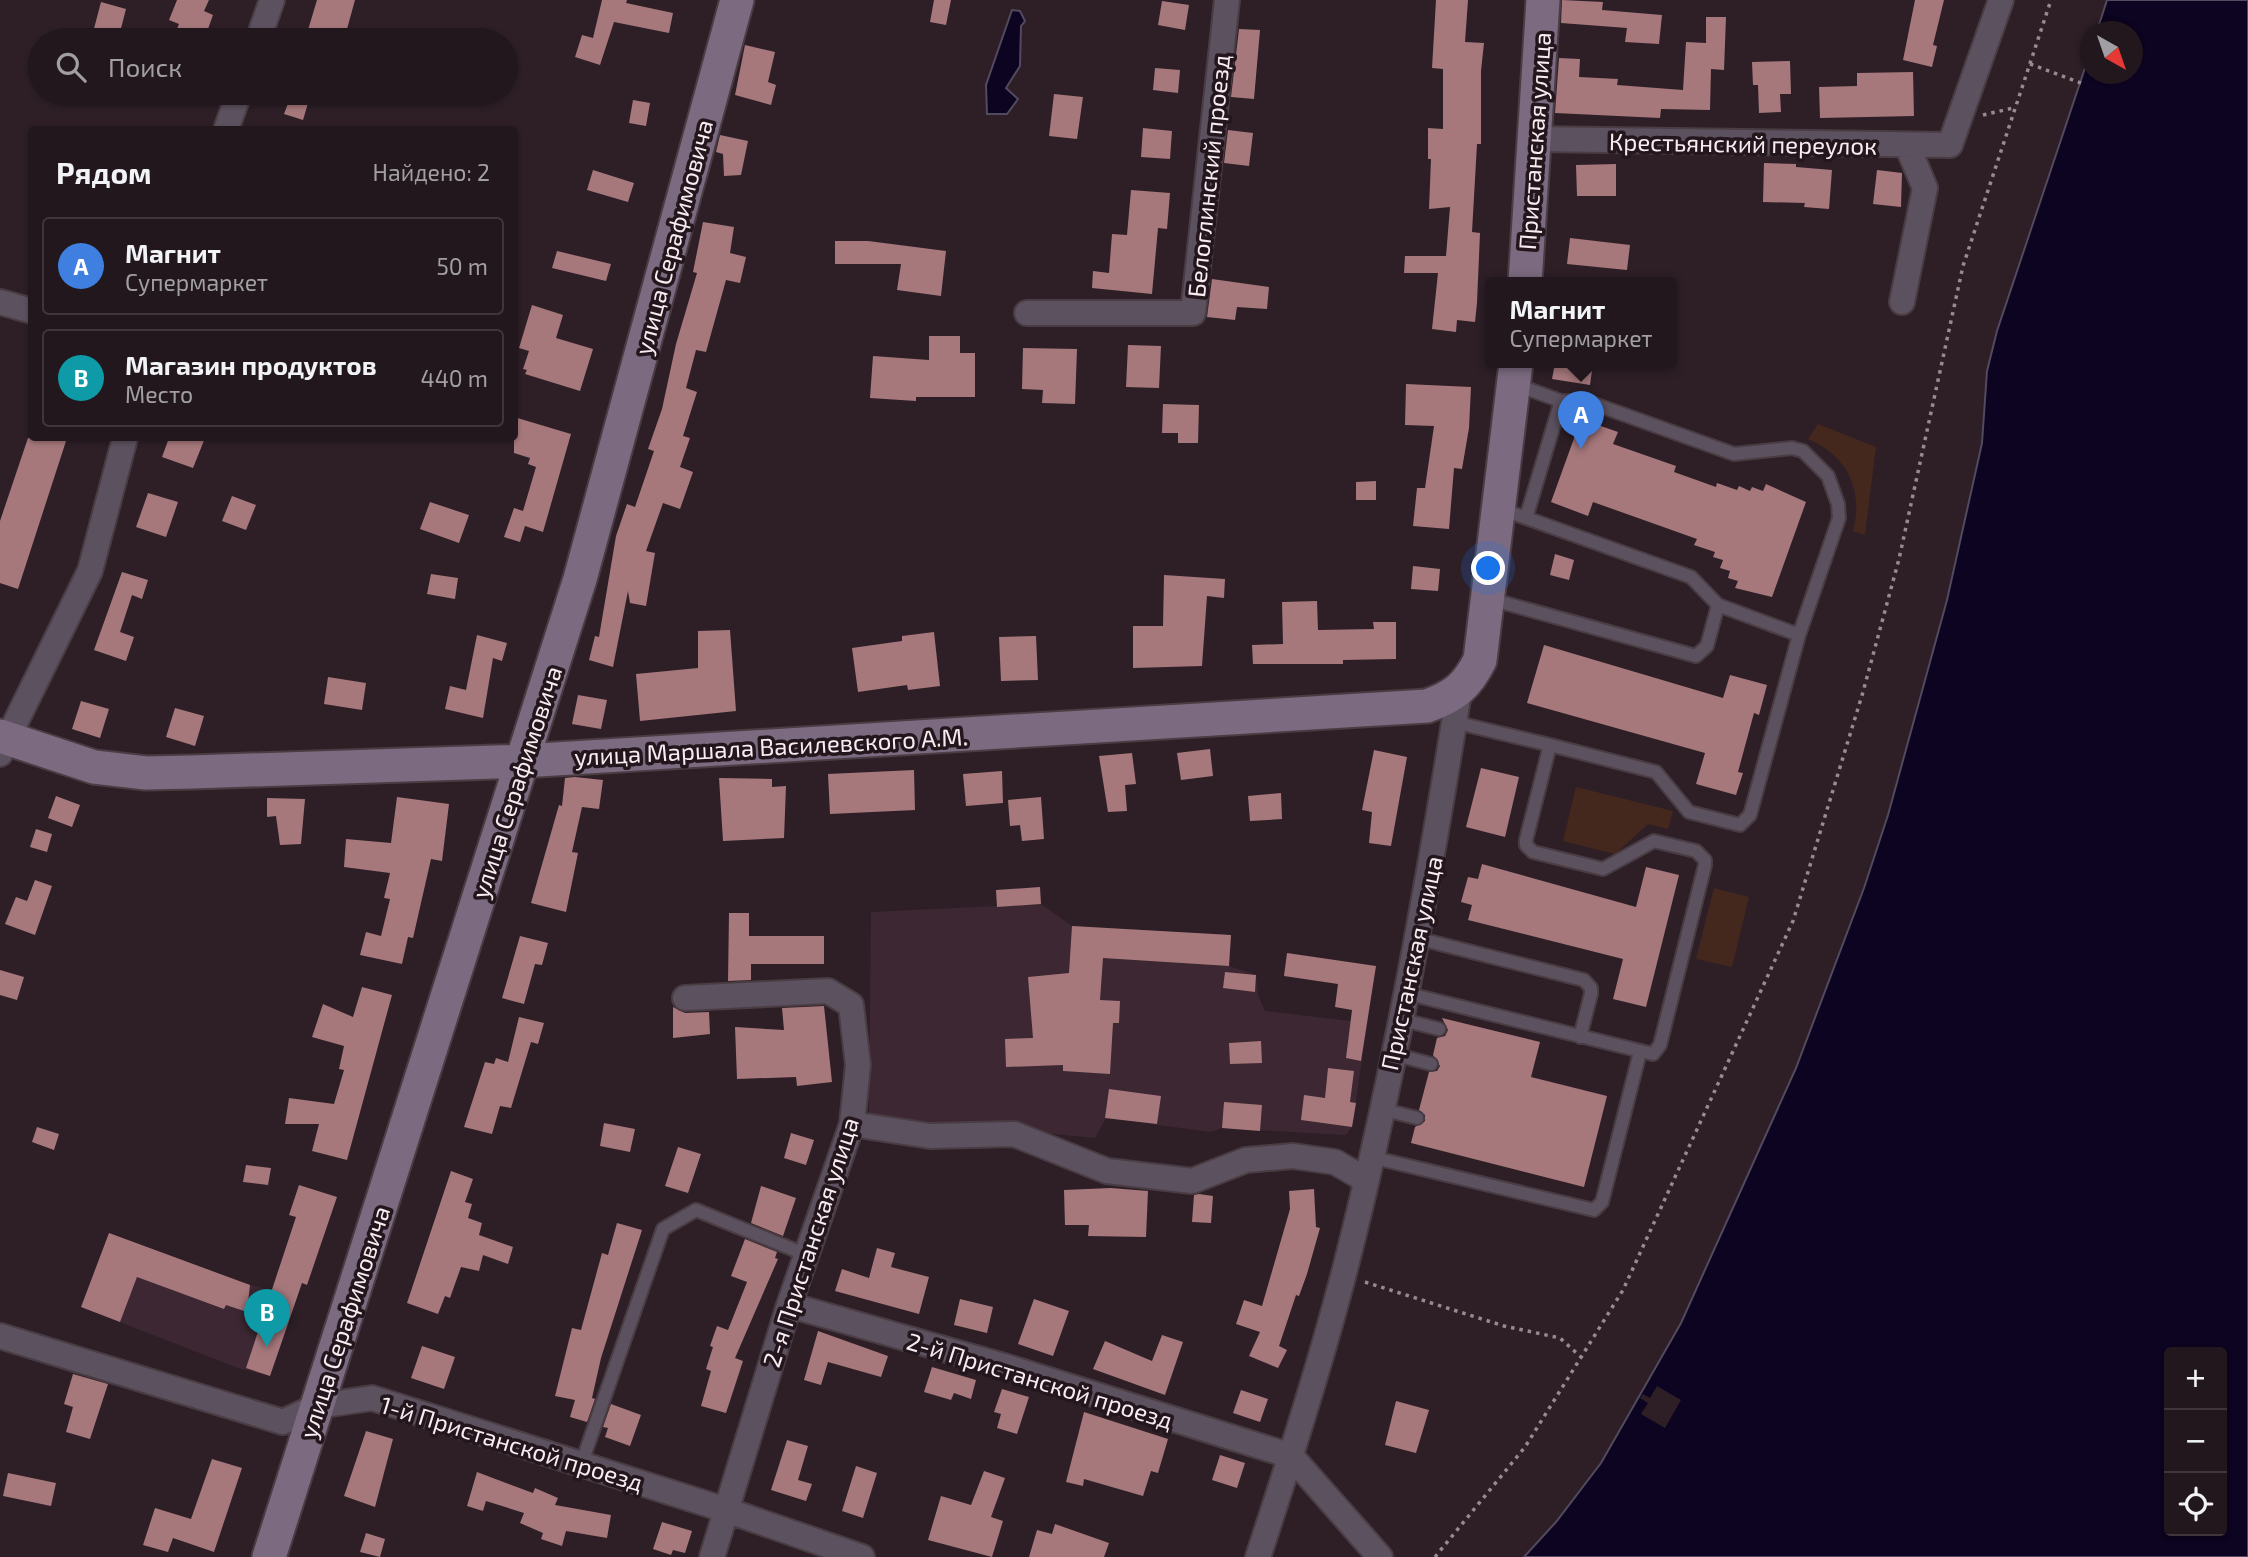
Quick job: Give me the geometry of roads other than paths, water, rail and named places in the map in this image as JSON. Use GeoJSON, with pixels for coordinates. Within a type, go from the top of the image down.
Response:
{"type":"FeatureCollection","features":[{"type":"Feature","properties":{"kind":"street"},"geometry":{"type":"LineString","coordinates":[[262,28],[272,0]]}},
{"type":"Feature","properties":{"kind":"street","name":"улица Серафимовича"},"geometry":{"type":"LineString","coordinates":[[269,1557],[580,579],[737,0]]}},
{"type":"Feature","properties":{"kind":"street","name":"Белоглинский проезд"},"geometry":{"type":"LineString","coordinates":[[1027,313],[1194,313],[1227,0]]}},
{"type":"Feature","properties":{"kind":"street","name":"Пристанская улица"},"geometry":{"type":"LineString","coordinates":[[1525,277],[1536,139],[1542,0]]}},
{"type":"Feature","properties":{"kind":"street","name":"Крестьянский переулок"},"geometry":{"type":"LineString","coordinates":[[1536,139],[1950,145],[2001,0]]}},
{"type":"Feature","properties":{"kind":"street"},"geometry":{"type":"LineString","coordinates":[[227,126],[235,105]]}},
{"type":"Feature","properties":{"kind":"street"},"geometry":{"type":"LineString","coordinates":[[1902,302],[1925,188],[1907,145]]}},
{"type":"Feature","properties":{"kind":"street"},"geometry":{"type":"LineString","coordinates":[[0,302],[28,310]]}},
{"type":"Feature","properties":{"kind":"street","name":"Пристанская улица"},"geometry":{"type":"LineString","coordinates":[[1258,1557],[1291,1457],[1343,1275],[1369,1168],[1433,859],[1457,707],[1480,660],[1490,598],[1513,514],[1515,374]]}},
{"type":"Feature","properties":{"kind":"street"},"geometry":{"type":"LineString","coordinates":[[2,742],[90,570],[123,441]]}},
{"type":"Feature","properties":{"kind":"street","name":"улица Маршала Василевского А.М."},"geometry":{"type":"LineString","coordinates":[[2,742],[94,768],[146,772],[522,761],[1427,706],[1457,707]]}},
{"type":"Feature","properties":{"kind":"street","name":"2-я Пристанская улица"},"geometry":{"type":"LineString","coordinates":[[685,998],[828,991],[851,1005],[858,1065],[852,1124],[789,1305],[712,1557]]}},
{"type":"Feature","properties":{"kind":"street"},"geometry":{"type":"LineString","coordinates":[[852,1124],[930,1136],[1014,1134],[1107,1171],[1192,1181],[1246,1160],[1293,1156],[1369,1168]]}},
{"type":"Feature","properties":{"kind":"street","name":"2-й Пристанской проезд"},"geometry":{"type":"LineString","coordinates":[[789,1305],[1003,1366],[1291,1457]]}},
{"type":"Feature","properties":{"kind":"street","name":"1-й Пристанской проезд"},"geometry":{"type":"LineString","coordinates":[[0,1336],[283,1422],[317,1406],[372,1398],[726,1510],[862,1557]]}},
{"type":"Feature","properties":{"kind":"street"},"geometry":{"type":"LineString","coordinates":[[1291,1457],[1380,1557]]}},
{"type":"Feature","properties":{"kind":"lane"},"geometry":{"type":"LineString","coordinates":[[1457,707],[1550,745],[1656,772],[1689,812],[1740,825],[1750,815],[1798,635],[1839,518],[1835,489],[1821,467],[1803,452],[1792,448],[1734,454],[1586,401],[1561,401],[1515,374]]}},
{"type":"Feature","properties":{"kind":"lane"},"geometry":{"type":"LineString","coordinates":[[1561,401],[1513,514],[1690,577],[1718,605],[1798,635]]}},
{"type":"Feature","properties":{"kind":"lane"},"geometry":{"type":"LineString","coordinates":[[1490,598],[1696,656],[1707,646],[1718,605]]}},
{"type":"Feature","properties":{"kind":"lane"},"geometry":{"type":"LineString","coordinates":[[1405,993],[1640,1052],[1653,1054],[1660,1045],[1705,860],[1696,851],[1654,841],[1603,869],[1529,849],[1526,840],[1550,745]]}},
{"type":"Feature","properties":{"kind":"lane"},"geometry":{"type":"LineString","coordinates":[[1416,938],[1584,980],[1591,988],[1591,994],[1580,1037]]}},
{"type":"Feature","properties":{"kind":"lane"},"geometry":{"type":"LineString","coordinates":[[1399,1019],[1440,1029]]}},
{"type":"Feature","properties":{"kind":"lane"},"geometry":{"type":"LineString","coordinates":[[1369,1168],[1594,1210],[1602,1202],[1640,1052]]}},
{"type":"Feature","properties":{"kind":"lane"},"geometry":{"type":"LineString","coordinates":[[1392,1054],[1431,1064]]}},
{"type":"Feature","properties":{"kind":"lane"},"geometry":{"type":"LineString","coordinates":[[1381,1109],[1417,1118]]}},
{"type":"Feature","properties":{"kind":"lane"},"geometry":{"type":"LineString","coordinates":[[581,1465],[663,1228],[696,1210],[807,1255]]}},
{"type":"Feature","properties":{"kind":"place","name":"Магнит"},"geometry":{"type":"Point","coordinates":[1581,449]}},
{"type":"Feature","properties":{"kind":"place","name":"Магазин продуктов"},"geometry":{"type":"Point","coordinates":[267,1347]}}]}
